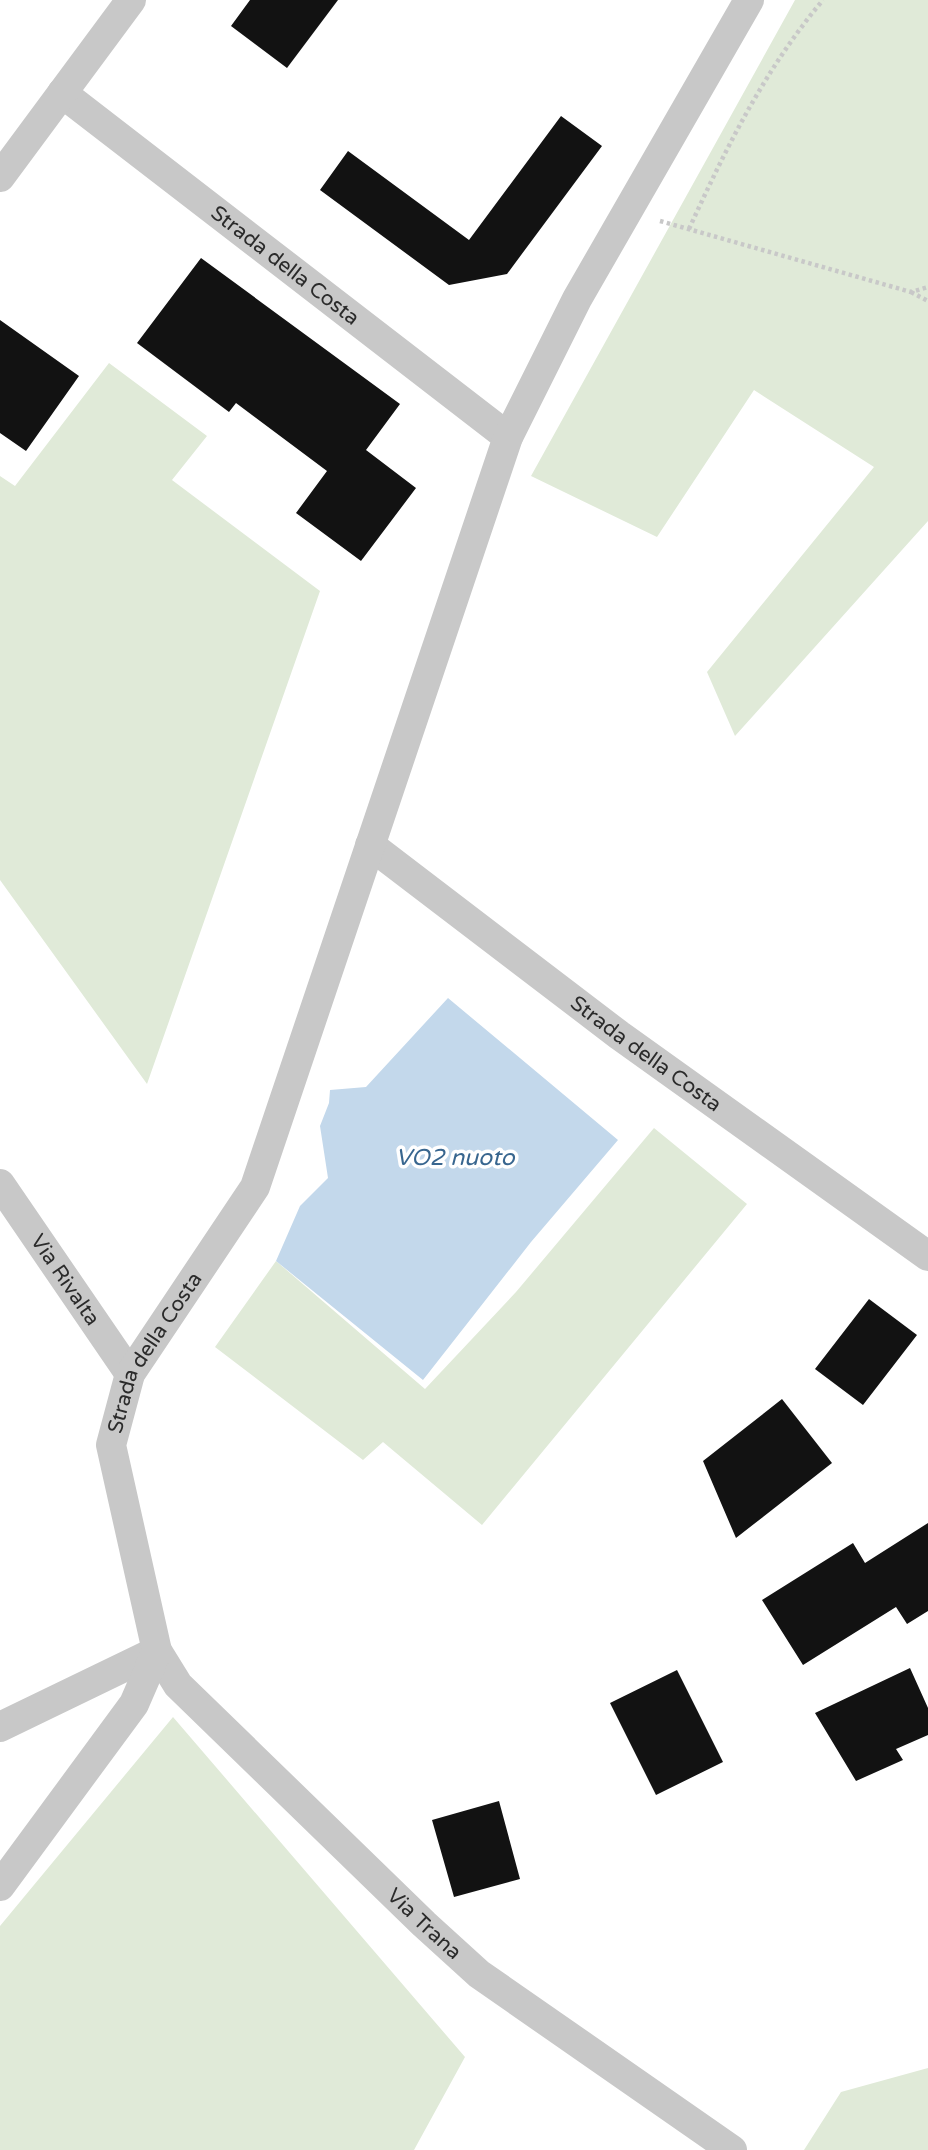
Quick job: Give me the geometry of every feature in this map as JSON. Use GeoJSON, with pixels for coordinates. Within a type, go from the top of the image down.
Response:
{"type":"FeatureCollection","features":[{"type":"Feature","properties":{"kind":"street"},"geometry":{"type":"LineString","coordinates":[[0,177],[131,0]]}},
{"type":"Feature","properties":{"kind":"street","name":"Strada della Costa"},"geometry":{"type":"LineString","coordinates":[[157,1651],[111,1445],[130,1374],[255,1187],[508,437],[577,299],[749,0]]}},
{"type":"Feature","properties":{"kind":"street","name":"Strada della Costa"},"geometry":{"type":"LineString","coordinates":[[62,93],[508,437]]}},
{"type":"Feature","properties":{"kind":"street","name":"Strada della Costa"},"geometry":{"type":"LineString","coordinates":[[370,845],[619,1035],[928,1256]]}},
{"type":"Feature","properties":{"kind":"street","name":"Via Rivalta"},"geometry":{"type":"LineString","coordinates":[[0,1184],[130,1374]]}},
{"type":"Feature","properties":{"kind":"street"},"geometry":{"type":"LineString","coordinates":[[0,1727],[157,1651]]}},
{"type":"Feature","properties":{"kind":"street"},"geometry":{"type":"LineString","coordinates":[[0,1886],[134,1704],[157,1651]]}},
{"type":"Feature","properties":{"kind":"street","name":"Via Trana"},"geometry":{"type":"LineString","coordinates":[[157,1651],[178,1685],[479,1975],[732,2150]]}},
{"type":"Feature","properties":{"kind":"path"},"geometry":{"type":"LineString","coordinates":[[689,229],[730,141],[775,64],[823,0]]}},
{"type":"Feature","properties":{"kind":"path"},"geometry":{"type":"LineString","coordinates":[[627,212],[911,292],[928,301]]}},
{"type":"Feature","properties":{"kind":"path"},"geometry":{"type":"LineString","coordinates":[[911,292],[928,287]]}},
{"type":"Feature","properties":{"kind":"green space"},"geometry":{"type":"Polygon","coordinates":[[[795,0],[928,0],[928,521],[735,736],[707,672],[874,467],[754,390],[657,537],[531,476],[795,0]]]}},
{"type":"Feature","properties":{"kind":"green space"},"geometry":{"type":"Polygon","coordinates":[[[109,363],[207,436],[172,480],[320,591],[147,1084],[0,880],[0,476],[15,486],[109,363]]]}},
{"type":"Feature","properties":{"kind":"green space"},"geometry":{"type":"Polygon","coordinates":[[[654,1128],[747,1204],[482,1525],[383,1442],[363,1460],[215,1347],[276,1261],[425,1389],[516,1292],[654,1128]]]}},
{"type":"Feature","properties":{"kind":"green space"},"geometry":{"type":"Polygon","coordinates":[[[173,1717],[465,2057],[414,2150],[0,2150],[0,1926],[173,1717]]]}},
{"type":"Feature","properties":{"kind":"green space"},"geometry":{"type":"Polygon","coordinates":[[[928,2068],[928,2150],[804,2150],[841,2092],[928,2068]]]}},
{"type":"Feature","properties":{"kind":"water","name":"VO2 nuoto"},"geometry":{"type":"Polygon","coordinates":[[[448,998],[618,1140],[531,1242],[423,1380],[276,1261],[300,1206],[328,1178],[320,1126],[329,1103],[330,1090],[366,1087],[448,998]]]}},
{"type":"Feature","properties":{"kind":"building"},"geometry":{"type":"Polygon","coordinates":[[[250,0],[338,0],[287,68],[231,26],[250,0]]]}},
{"type":"Feature","properties":{"kind":"building"},"geometry":{"type":"Polygon","coordinates":[[[561,116],[602,146],[507,274],[449,285],[320,190],[348,151],[469,240],[561,116]]]}},
{"type":"Feature","properties":{"kind":"building"},"geometry":{"type":"Polygon","coordinates":[[[201,258],[400,404],[366,450],[416,488],[361,561],[296,513],[327,471],[236,403],[229,412],[137,343],[201,258]]]}},
{"type":"Feature","properties":{"kind":"building"},"geometry":{"type":"Polygon","coordinates":[[[0,320],[79,376],[26,451],[0,433],[0,320]]]}},
{"type":"Feature","properties":{"kind":"building"},"geometry":{"type":"Polygon","coordinates":[[[869,1299],[917,1335],[863,1405],[815,1369],[869,1299]]]}},
{"type":"Feature","properties":{"kind":"building"},"geometry":{"type":"Polygon","coordinates":[[[782,1399],[832,1463],[736,1538],[703,1461],[782,1399]]]}},
{"type":"Feature","properties":{"kind":"building"},"geometry":{"type":"Polygon","coordinates":[[[928,1523],[928,1611],[907,1624],[896,1607],[803,1665],[762,1600],[853,1543],[865,1563],[928,1523]]]}},
{"type":"Feature","properties":{"kind":"building"},"geometry":{"type":"Polygon","coordinates":[[[910,1668],[928,1708],[928,1735],[896,1749],[903,1760],[856,1781],[815,1713],[910,1668]]]}},
{"type":"Feature","properties":{"kind":"building"},"geometry":{"type":"Polygon","coordinates":[[[677,1670],[723,1762],[656,1795],[610,1703],[677,1670]]]}},
{"type":"Feature","properties":{"kind":"building"},"geometry":{"type":"Polygon","coordinates":[[[499,1801],[520,1879],[454,1897],[432,1820],[499,1801]]]}}]}
